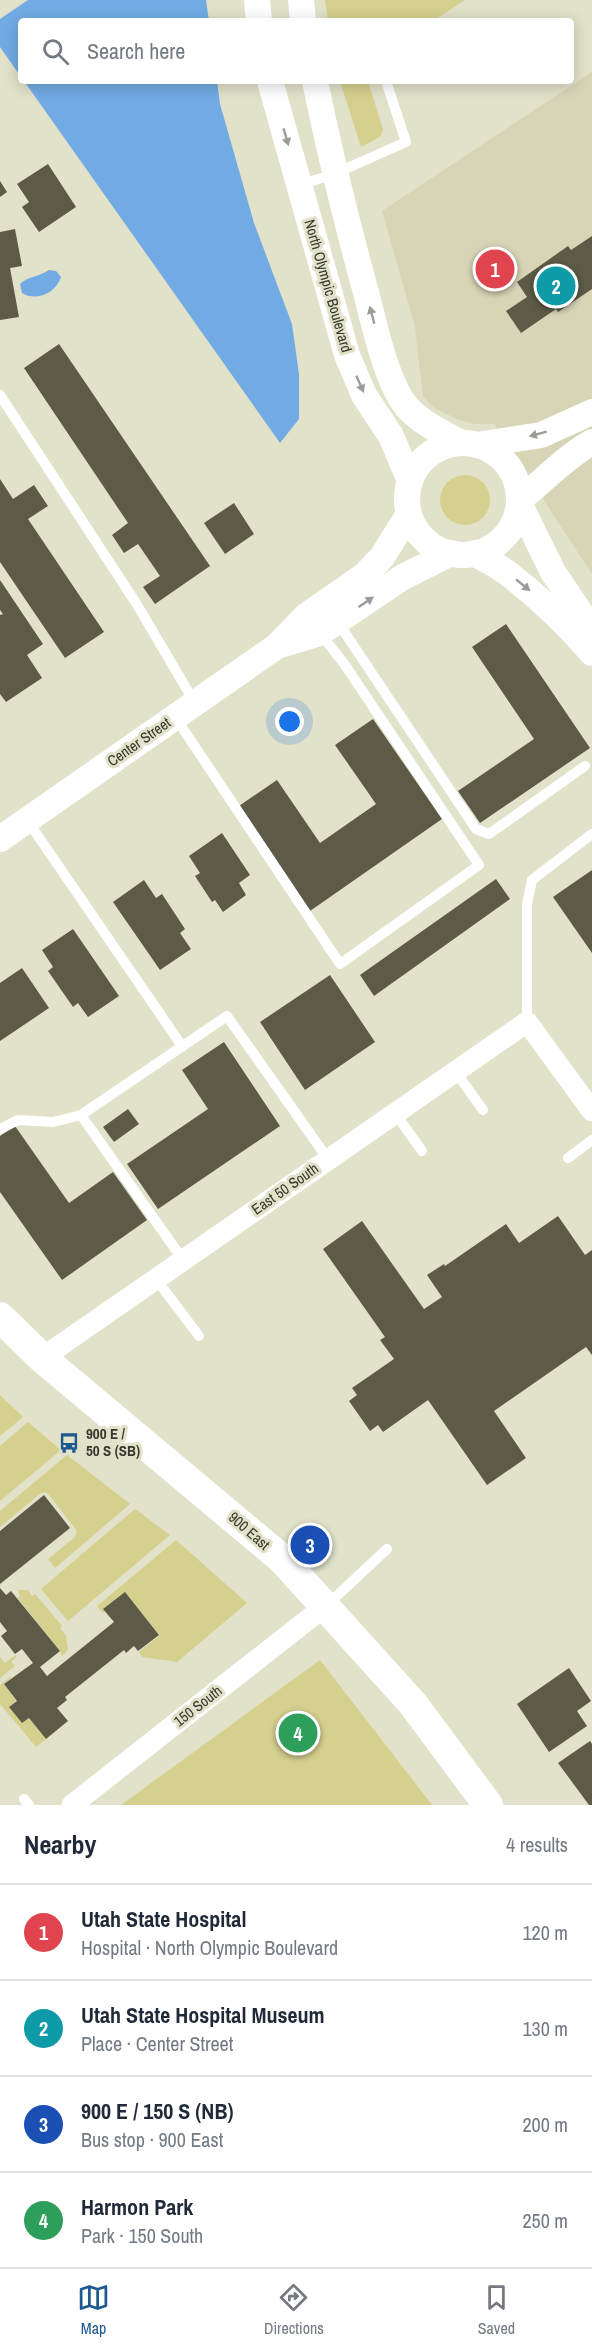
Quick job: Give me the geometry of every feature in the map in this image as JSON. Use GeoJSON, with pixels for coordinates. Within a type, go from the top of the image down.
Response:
{"type":"FeatureCollection","features":[{"type":"Feature","properties":{"kind":"main road","name":"900 East"},"geometry":{"type":"LineString","coordinates":[[0,1317],[42,1358],[282,1559],[412,1704],[488,1805]]}},
{"type":"Feature","properties":{"kind":"street"},"geometry":{"type":"LineString","coordinates":[[257,0],[259,18]]}},
{"type":"Feature","properties":{"kind":"street"},"geometry":{"type":"LineString","coordinates":[[301,0],[303,18]]}},
{"type":"Feature","properties":{"kind":"street","name":"North Olympic Boulevard"},"geometry":{"type":"LineString","coordinates":[[271,84],[346,355],[364,394],[392,436],[410,481]]}},
{"type":"Feature","properties":{"kind":"street"},"geometry":{"type":"LineString","coordinates":[[316,84],[334,174],[376,332],[397,390],[407,407],[423,421],[469,444],[491,450],[503,459],[518,485],[519,502],[513,524],[506,535],[486,550],[462,553]]}},
{"type":"Feature","properties":{"kind":"street"},"geometry":{"type":"LineString","coordinates":[[592,412],[541,435],[444,446],[430,454],[418,466],[410,481],[407,497],[409,514],[415,528],[424,539],[437,548],[462,553],[509,573],[556,614],[592,653]]}},
{"type":"Feature","properties":{"kind":"street"},"geometry":{"type":"LineString","coordinates":[[519,502],[544,482],[557,466],[592,442]]}},
{"type":"Feature","properties":{"kind":"street"},"geometry":{"type":"LineString","coordinates":[[519,502],[553,572],[592,630]]}},
{"type":"Feature","properties":{"kind":"street","name":"Center Street"},"geometry":{"type":"LineString","coordinates":[[0,839],[277,646],[306,616],[364,575],[382,557],[409,514]]}},
{"type":"Feature","properties":{"kind":"street","name":"Center Street"},"geometry":{"type":"LineString","coordinates":[[277,646],[328,627],[403,577],[462,553]]}},
{"type":"Feature","properties":{"kind":"street"},"geometry":{"type":"LineString","coordinates":[[527,1022],[592,1111]]}},
{"type":"Feature","properties":{"kind":"street","name":"East 50 South"},"geometry":{"type":"LineString","coordinates":[[42,1358],[527,1022]]}},
{"type":"Feature","properties":{"kind":"street","name":"150 South"},"geometry":{"type":"LineString","coordinates":[[72,1805],[324,1607]]}},
{"type":"Feature","properties":{"kind":"lane"},"geometry":{"type":"LineString","coordinates":[[300,185],[334,174],[406,142],[387,84]]}},
{"type":"Feature","properties":{"kind":"lane"},"geometry":{"type":"LineString","coordinates":[[0,395],[136,603],[185,710],[340,964],[480,866],[345,665],[328,627]]}},
{"type":"Feature","properties":{"kind":"lane"},"geometry":{"type":"LineString","coordinates":[[328,627],[476,829],[489,834],[585,766]]}},
{"type":"Feature","properties":{"kind":"lane"},"geometry":{"type":"LineString","coordinates":[[27,820],[182,1046]]}},
{"type":"Feature","properties":{"kind":"lane"},"geometry":{"type":"LineString","coordinates":[[527,1022],[527,904],[532,880],[592,834]]}},
{"type":"Feature","properties":{"kind":"lane"},"geometry":{"type":"LineString","coordinates":[[0,1129],[18,1120],[53,1122],[81,1115],[227,1016],[328,1159]]}},
{"type":"Feature","properties":{"kind":"lane"},"geometry":{"type":"LineString","coordinates":[[455,1071],[483,1110]]}},
{"type":"Feature","properties":{"kind":"lane"},"geometry":{"type":"LineString","coordinates":[[395,1113],[422,1151]]}},
{"type":"Feature","properties":{"kind":"lane"},"geometry":{"type":"LineString","coordinates":[[81,1115],[183,1260]]}},
{"type":"Feature","properties":{"kind":"lane"},"geometry":{"type":"LineString","coordinates":[[568,1158],[592,1140]]}},
{"type":"Feature","properties":{"kind":"lane"},"geometry":{"type":"LineString","coordinates":[[156,1279],[199,1336]]}},
{"type":"Feature","properties":{"kind":"lane"},"geometry":{"type":"LineString","coordinates":[[324,1607],[387,1549]]}},
{"type":"Feature","properties":{"kind":"shaded area"},"geometry":{"type":"Polygon","coordinates":[[[325,0],[465,0],[438,18],[328,18],[325,0]]]}},
{"type":"Feature","properties":{"kind":"shaded area"},"geometry":{"type":"Polygon","coordinates":[[[592,72],[592,574],[494,424],[475,424],[459,420],[433,407],[423,396],[415,327],[382,211],[592,72]]]}},
{"type":"Feature","properties":{"kind":"shaded area"},"geometry":{"type":"Polygon","coordinates":[[[341,84],[369,84],[383,130],[380,137],[361,147],[341,84]]]}},
{"type":"Feature","properties":{"kind":"shaded area"},"geometry":{"type":"Polygon","coordinates":[[[465,475],[474,477],[485,486],[490,500],[488,509],[479,520],[465,525],[456,523],[445,514],[440,500],[442,491],[451,480],[465,475]]]}},
{"type":"Feature","properties":{"kind":"shaded area"},"geometry":{"type":"Polygon","coordinates":[[[0,1395],[23,1417],[0,1436],[0,1395]]]}},
{"type":"Feature","properties":{"kind":"shaded area"},"geometry":{"type":"Polygon","coordinates":[[[28,1422],[61,1450],[0,1501],[0,1446],[28,1422]]]}},
{"type":"Feature","properties":{"kind":"shaded area"},"geometry":{"type":"Polygon","coordinates":[[[67,1455],[130,1504],[55,1568],[48,1559],[75,1537],[77,1531],[49,1495],[46,1492],[41,1493],[0,1527],[0,1511],[67,1455]]]}},
{"type":"Feature","properties":{"kind":"shaded area"},"geometry":{"type":"Polygon","coordinates":[[[135,1509],[170,1535],[68,1621],[41,1589],[135,1509]]]}},
{"type":"Feature","properties":{"kind":"shaded area"},"geometry":{"type":"Polygon","coordinates":[[[176,1540],[247,1603],[177,1662],[142,1657],[139,1652],[160,1635],[125,1593],[103,1609],[105,1612],[103,1613],[97,1606],[176,1540]]]}},
{"type":"Feature","properties":{"kind":"shaded area"},"geometry":{"type":"Polygon","coordinates":[[[18,1590],[28,1590],[32,1596],[35,1594],[62,1626],[60,1628],[66,1636],[68,1650],[62,1656],[18,1598],[20,1596],[18,1590]]]}},
{"type":"Feature","properties":{"kind":"shaded area"},"geometry":{"type":"Polygon","coordinates":[[[16,1655],[11,1662],[15,1666],[0,1678],[0,1657],[5,1663],[16,1655]]]}},
{"type":"Feature","properties":{"kind":"shaded area"},"geometry":{"type":"Polygon","coordinates":[[[320,1660],[432,1805],[121,1805],[320,1660]]]}},
{"type":"Feature","properties":{"kind":"shaded area"},"geometry":{"type":"Polygon","coordinates":[[[10,1677],[4,1684],[16,1701],[9,1707],[22,1723],[29,1718],[46,1739],[36,1747],[0,1704],[0,1685],[10,1677]]]}},
{"type":"Feature","properties":{"kind":"water"},"geometry":{"type":"Polygon","coordinates":[[[28,0],[206,0],[209,18],[18,18],[18,73],[0,47],[0,19],[28,0]]]}},
{"type":"Feature","properties":{"kind":"water"},"geometry":{"type":"Polygon","coordinates":[[[26,84],[217,84],[220,104],[254,223],[292,324],[299,374],[299,419],[280,443],[26,84]]]}},
{"type":"Feature","properties":{"kind":"water"},"geometry":{"type":"Polygon","coordinates":[[[49,270],[56,271],[61,277],[55,288],[33,297],[22,293],[20,284],[26,279],[49,270]]]}},
{"type":"Feature","properties":{"kind":"building"},"geometry":{"type":"Polygon","coordinates":[[[48,164],[76,207],[39,232],[22,207],[29,202],[17,184],[48,164]]]}},
{"type":"Feature","properties":{"kind":"building"},"geometry":{"type":"Polygon","coordinates":[[[0,181],[7,192],[0,197],[0,181]]]}},
{"type":"Feature","properties":{"kind":"building"},"geometry":{"type":"Polygon","coordinates":[[[15,229],[22,266],[10,268],[19,317],[0,320],[0,232],[15,229]]]}},
{"type":"Feature","properties":{"kind":"building"},"geometry":{"type":"Polygon","coordinates":[[[592,236],[592,289],[558,312],[556,309],[521,333],[506,311],[527,297],[517,282],[568,246],[571,250],[592,236]]]}},
{"type":"Feature","properties":{"kind":"building"},"geometry":{"type":"Polygon","coordinates":[[[59,344],[210,566],[155,604],[143,587],[160,576],[138,544],[124,553],[112,535],[128,523],[24,368],[59,344]]]}},
{"type":"Feature","properties":{"kind":"building"},"geometry":{"type":"Polygon","coordinates":[[[0,479],[13,499],[34,485],[48,506],[28,519],[104,632],[65,658],[0,562],[0,479]]]}},
{"type":"Feature","properties":{"kind":"building"},"geometry":{"type":"Polygon","coordinates":[[[234,503],[254,534],[225,554],[204,523],[234,503]]]}},
{"type":"Feature","properties":{"kind":"building"},"geometry":{"type":"Polygon","coordinates":[[[0,580],[43,644],[27,655],[42,678],[6,702],[0,694],[0,615],[3,614],[0,610],[0,580]]]}},
{"type":"Feature","properties":{"kind":"building"},"geometry":{"type":"Polygon","coordinates":[[[506,624],[590,748],[480,823],[458,791],[534,739],[472,647],[506,624]]]}},
{"type":"Feature","properties":{"kind":"building"},"geometry":{"type":"Polygon","coordinates":[[[373,719],[442,819],[310,911],[239,806],[277,780],[320,843],[376,804],[335,745],[373,719]]]}},
{"type":"Feature","properties":{"kind":"building"},"geometry":{"type":"Polygon","coordinates":[[[222,833],[250,875],[239,883],[246,895],[223,912],[215,900],[212,902],[195,876],[200,873],[189,856],[222,833]]]}},
{"type":"Feature","properties":{"kind":"building"},"geometry":{"type":"Polygon","coordinates":[[[592,870],[592,953],[553,897],[592,870]]]}},
{"type":"Feature","properties":{"kind":"building"},"geometry":{"type":"Polygon","coordinates":[[[496,879],[510,899],[374,996],[360,975],[496,879]]]}},
{"type":"Feature","properties":{"kind":"building"},"geometry":{"type":"Polygon","coordinates":[[[144,880],[156,898],[162,894],[185,929],[180,933],[191,949],[160,970],[113,902],[144,880]]]}},
{"type":"Feature","properties":{"kind":"building"},"geometry":{"type":"Polygon","coordinates":[[[73,929],[119,996],[88,1017],[78,1003],[73,1007],[48,971],[53,967],[42,950],[73,929]]]}},
{"type":"Feature","properties":{"kind":"building"},"geometry":{"type":"Polygon","coordinates":[[[22,968],[49,1008],[0,1041],[0,983],[22,968]]]}},
{"type":"Feature","properties":{"kind":"building"},"geometry":{"type":"Polygon","coordinates":[[[330,975],[375,1042],[305,1090],[260,1022],[330,975]]]}},
{"type":"Feature","properties":{"kind":"building"},"geometry":{"type":"Polygon","coordinates":[[[224,1042],[280,1126],[158,1209],[127,1164],[208,1109],[182,1070],[224,1042]]]}},
{"type":"Feature","properties":{"kind":"building"},"geometry":{"type":"Polygon","coordinates":[[[128,1109],[139,1124],[114,1142],[103,1127],[128,1109]]]}},
{"type":"Feature","properties":{"kind":"building"},"geometry":{"type":"Polygon","coordinates":[[[15,1126],[69,1203],[113,1172],[147,1220],[62,1280],[0,1192],[0,1136],[15,1126]]]}},
{"type":"Feature","properties":{"kind":"building"},"geometry":{"type":"Polygon","coordinates":[[[558,1216],[585,1255],[592,1250],[592,1355],[586,1347],[494,1411],[526,1458],[487,1485],[428,1400],[383,1432],[378,1425],[370,1431],[349,1401],[357,1395],[352,1388],[394,1359],[380,1340],[385,1337],[323,1249],[362,1221],[424,1309],[442,1297],[427,1275],[444,1264],[445,1266],[506,1224],[519,1243],[558,1216]]]}},
{"type":"Feature","properties":{"kind":"building"},"geometry":{"type":"Polygon","coordinates":[[[44,1495],[70,1528],[0,1584],[0,1531],[44,1495]]]}},
{"type":"Feature","properties":{"kind":"building"},"geometry":{"type":"Polygon","coordinates":[[[0,1588],[6,1595],[11,1591],[60,1651],[40,1667],[47,1676],[114,1622],[103,1609],[125,1592],[159,1635],[138,1651],[134,1646],[126,1653],[124,1650],[65,1697],[67,1700],[57,1708],[68,1721],[46,1739],[29,1718],[22,1723],[9,1707],[17,1701],[4,1684],[33,1663],[22,1649],[15,1654],[1,1636],[7,1631],[0,1622],[0,1588]]]}},
{"type":"Feature","properties":{"kind":"building"},"geometry":{"type":"Polygon","coordinates":[[[569,1668],[591,1701],[577,1711],[587,1726],[549,1752],[517,1704],[569,1668]]]}},
{"type":"Feature","properties":{"kind":"building"},"geometry":{"type":"Polygon","coordinates":[[[590,1741],[592,1744],[592,1805],[589,1805],[558,1763],[590,1741]]]}},
{"type":"Feature","properties":{"kind":"place","name":"Utah State Hospital"},"geometry":{"type":"Point","coordinates":[495,269]}},
{"type":"Feature","properties":{"kind":"place","name":"Utah State Hospital Museum"},"geometry":{"type":"Point","coordinates":[556,286]}},
{"type":"Feature","properties":{"kind":"place","name":"900 E / 50 S (SB)"},"geometry":{"type":"Point","coordinates":[69,1443]}},
{"type":"Feature","properties":{"kind":"place","name":"900 E / 150 S (NB)"},"geometry":{"type":"Point","coordinates":[310,1545]}},
{"type":"Feature","properties":{"kind":"place","name":"Harmon Park"},"geometry":{"type":"Point","coordinates":[298,1733]}}]}
